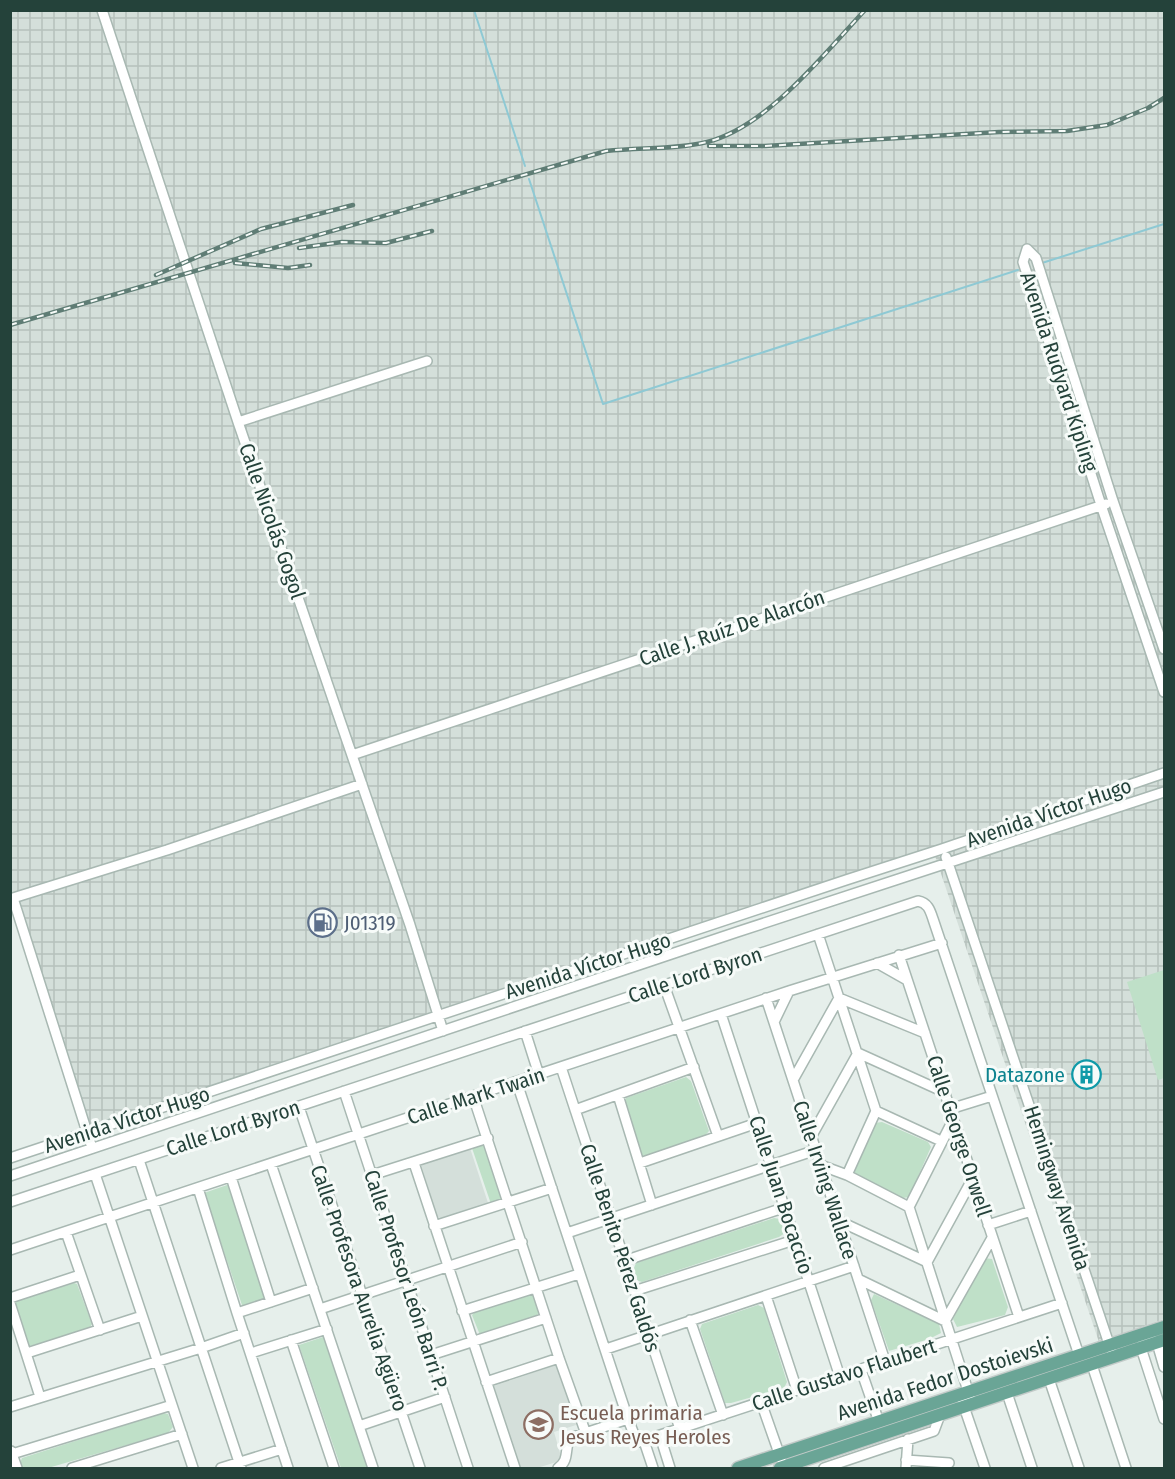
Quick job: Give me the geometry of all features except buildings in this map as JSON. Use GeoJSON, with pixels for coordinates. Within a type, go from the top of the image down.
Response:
{"type":"FeatureCollection","features":[{"type":"Feature","properties":{"kind":"main road","name":"Avenida Fedor Dostoievski"},"geometry":{"type":"LineString","coordinates":[[738,1468],[879,1422],[966,1400],[1007,1393],[1092,1365],[1111,1351],[1144,1334],[1164,1327]]}},
{"type":"Feature","properties":{"kind":"main road","name":"Avenida Fedor Dostoievski"},"geometry":{"type":"LineString","coordinates":[[782,1468],[940,1415],[966,1400],[1079,1355],[1141,1348],[1161,1341]]}},
{"type":"Feature","properties":{"kind":"street","name":"Calle Nicolás Gogol"},"geometry":{"type":"LineString","coordinates":[[102,10],[443,1031]]}},
{"type":"Feature","properties":{"kind":"street","name":"Avenida Rudyard Kipling"},"geometry":{"type":"LineString","coordinates":[[1164,649],[1113,501],[1036,258],[1027,249],[1023,262],[1164,692]]}},
{"type":"Feature","properties":{"kind":"street"},"geometry":{"type":"LineString","coordinates":[[1030,284],[1042,280]]}},
{"type":"Feature","properties":{"kind":"street"},"geometry":{"type":"LineString","coordinates":[[238,422],[427,361]]}},
{"type":"Feature","properties":{"kind":"street","name":"Calle J. Ruíz De Alarcón"},"geometry":{"type":"LineString","coordinates":[[352,755],[1113,501]]}},
{"type":"Feature","properties":{"kind":"street","name":"Avenida Víctor Hugo"},"geometry":{"type":"LineString","coordinates":[[10,1158],[943,849],[1164,773]]}},
{"type":"Feature","properties":{"kind":"street"},"geometry":{"type":"LineString","coordinates":[[92,1148],[12,894],[167,850],[362,784]]}},
{"type":"Feature","properties":{"kind":"street","name":"Avenida Víctor Hugo"},"geometry":{"type":"LineString","coordinates":[[10,1176],[1164,792]]}},
{"type":"Feature","properties":{"kind":"street"},"geometry":{"type":"LineString","coordinates":[[1025,820],[1031,836]]}},
{"type":"Feature","properties":{"kind":"street","name":"Hemingway Avenida"},"geometry":{"type":"LineString","coordinates":[[943,849],[1111,1351]]}},
{"type":"Feature","properties":{"kind":"street","name":"Calle Lord Byron"},"geometry":{"type":"LineString","coordinates":[[10,1202],[818,934],[923,902],[929,907],[942,943],[1079,1355]]}},
{"type":"Feature","properties":{"kind":"street"},"geometry":{"type":"LineString","coordinates":[[818,934],[876,1110],[847,1175]]}},
{"type":"Feature","properties":{"kind":"street","name":"Calle Mark Twain"},"geometry":{"type":"LineString","coordinates":[[10,1250],[517,1083],[766,998],[942,943]]}},
{"type":"Feature","properties":{"kind":"street","name":"Calle George Orwell"},"geometry":{"type":"LineString","coordinates":[[900,955],[1019,1317]]}},
{"type":"Feature","properties":{"kind":"street"},"geometry":{"type":"LineString","coordinates":[[877,963],[907,980]]}},
{"type":"Feature","properties":{"kind":"street"},"geometry":{"type":"LineString","coordinates":[[664,985],[718,1136]]}},
{"type":"Feature","properties":{"kind":"street"},"geometry":{"type":"LineString","coordinates":[[774,1022],[789,991]]}},
{"type":"Feature","properties":{"kind":"street","name":"Calle Irving Wallace"},"geometry":{"type":"LineString","coordinates":[[766,998],[885,1361]]}},
{"type":"Feature","properties":{"kind":"street"},"geometry":{"type":"LineString","coordinates":[[839,998],[925,1033]]}},
{"type":"Feature","properties":{"kind":"street"},"geometry":{"type":"LineString","coordinates":[[793,1080],[839,998]]}},
{"type":"Feature","properties":{"kind":"street","name":"Calle Juan Bocaccio"},"geometry":{"type":"LineString","coordinates":[[721,1014],[840,1377]]}},
{"type":"Feature","properties":{"kind":"street"},"geometry":{"type":"LineString","coordinates":[[525,1031],[539,1075]]}},
{"type":"Feature","properties":{"kind":"street"},"geometry":{"type":"LineString","coordinates":[[858,1053],[944,1092]]}},
{"type":"Feature","properties":{"kind":"street"},"geometry":{"type":"LineString","coordinates":[[811,1137],[858,1053]]}},
{"type":"Feature","properties":{"kind":"street","name":"Calle Benito Pérez Galdós"},"geometry":{"type":"LineString","coordinates":[[561,1067],[680,1429]]}},
{"type":"Feature","properties":{"kind":"street"},"geometry":{"type":"LineString","coordinates":[[575,1110],[694,1067]]}},
{"type":"Feature","properties":{"kind":"street"},"geometry":{"type":"LineString","coordinates":[[517,1083],[628,1419],[636,1440],[644,1441],[653,1468]]}},
{"type":"Feature","properties":{"kind":"street","name":"Calle Profesor León Barri P."},"geometry":{"type":"LineString","coordinates":[[344,1091],[468,1468]]}},
{"type":"Feature","properties":{"kind":"street"},"geometry":{"type":"LineString","coordinates":[[618,1095],[652,1204]]}},
{"type":"Feature","properties":{"kind":"street"},"geometry":{"type":"LineString","coordinates":[[473,1096],[585,1431]]}},
{"type":"Feature","properties":{"kind":"street"},"geometry":{"type":"LineString","coordinates":[[950,1109],[992,1096]]}},
{"type":"Feature","properties":{"kind":"street","name":"Calle Profesora Aurelia Agüero"},"geometry":{"type":"LineString","coordinates":[[299,1107],[420,1468]]}},
{"type":"Feature","properties":{"kind":"street"},"geometry":{"type":"LineString","coordinates":[[876,1110],[941,1141]]}},
{"type":"Feature","properties":{"kind":"street"},"geometry":{"type":"LineString","coordinates":[[953,1120],[909,1207],[951,1340],[985,1468]]}},
{"type":"Feature","properties":{"kind":"street"},"geometry":{"type":"LineString","coordinates":[[639,1163],[756,1123]]}},
{"type":"Feature","properties":{"kind":"street"},"geometry":{"type":"LineString","coordinates":[[372,1176],[488,1138]]}},
{"type":"Feature","properties":{"kind":"street"},"geometry":{"type":"LineString","coordinates":[[567,1233],[816,1150]]}},
{"type":"Feature","properties":{"kind":"street"},"geometry":{"type":"LineString","coordinates":[[139,1160],[240,1466]]}},
{"type":"Feature","properties":{"kind":"street"},"geometry":{"type":"LineString","coordinates":[[414,1163],[515,1468]]}},
{"type":"Feature","properties":{"kind":"street"},"geometry":{"type":"LineString","coordinates":[[271,1164],[373,1468]]}},
{"type":"Feature","properties":{"kind":"street"},"geometry":{"type":"LineString","coordinates":[[820,1165],[847,1175],[909,1207]]}},
{"type":"Feature","properties":{"kind":"street"},"geometry":{"type":"LineString","coordinates":[[94,1174],[193,1468]]}},
{"type":"Feature","properties":{"kind":"street"},"geometry":{"type":"LineString","coordinates":[[231,1177],[271,1302]]}},
{"type":"Feature","properties":{"kind":"street"},"geometry":{"type":"LineString","coordinates":[[927,1262],[973,1178]]}},
{"type":"Feature","properties":{"kind":"street"},"geometry":{"type":"LineString","coordinates":[[198,1188],[288,1468]]}},
{"type":"Feature","properties":{"kind":"street"},"geometry":{"type":"LineString","coordinates":[[434,1226],[552,1188]]}},
{"type":"Feature","properties":{"kind":"street"},"geometry":{"type":"LineString","coordinates":[[624,1261],[783,1208]]}},
{"type":"Feature","properties":{"kind":"street"},"geometry":{"type":"LineString","coordinates":[[988,1226],[1031,1211]]}},
{"type":"Feature","properties":{"kind":"street"},"geometry":{"type":"LineString","coordinates":[[839,1221],[927,1262]]}},
{"type":"Feature","properties":{"kind":"street"},"geometry":{"type":"LineString","coordinates":[[66,1232],[100,1330]]}},
{"type":"Feature","properties":{"kind":"street"},"geometry":{"type":"LineString","coordinates":[[945,1321],[992,1238]]}},
{"type":"Feature","properties":{"kind":"street"},"geometry":{"type":"LineString","coordinates":[[634,1291],[794,1240]]}},
{"type":"Feature","properties":{"kind":"street"},"geometry":{"type":"LineString","coordinates":[[320,1309],[522,1242]]}},
{"type":"Feature","properties":{"kind":"street"},"geometry":{"type":"LineString","coordinates":[[606,1349],[648,1333],[854,1266]]}},
{"type":"Feature","properties":{"kind":"street"},"geometry":{"type":"LineString","coordinates":[[462,1311],[579,1274]]}},
{"type":"Feature","properties":{"kind":"street"},"geometry":{"type":"LineString","coordinates":[[10,1298],[81,1275]]}},
{"type":"Feature","properties":{"kind":"street"},"geometry":{"type":"LineString","coordinates":[[858,1279],[945,1321]]}},
{"type":"Feature","properties":{"kind":"street"},"geometry":{"type":"LineString","coordinates":[[237,1313],[313,1288]]}},
{"type":"Feature","properties":{"kind":"street"},"geometry":{"type":"LineString","coordinates":[[766,1296],[797,1390]]}},
{"type":"Feature","properties":{"kind":"street"},"geometry":{"type":"LineString","coordinates":[[10,1303],[40,1398]]}},
{"type":"Feature","properties":{"kind":"street","name":"Calle Gustavo Flaubert"},"geometry":{"type":"LineString","coordinates":[[644,1441],[1062,1303]]}},
{"type":"Feature","properties":{"kind":"street"},"geometry":{"type":"LineString","coordinates":[[27,1353],[142,1316]]}},
{"type":"Feature","properties":{"kind":"street"},"geometry":{"type":"LineString","coordinates":[[431,1355],[546,1318]]}},
{"type":"Feature","properties":{"kind":"street"},"geometry":{"type":"LineString","coordinates":[[690,1320],[723,1415]]}},
{"type":"Feature","properties":{"kind":"street"},"geometry":{"type":"LineString","coordinates":[[250,1353],[327,1329]]}},
{"type":"Feature","properties":{"kind":"street"},"geometry":{"type":"LineString","coordinates":[[10,1407],[158,1362],[243,1333]]}},
{"type":"Feature","properties":{"kind":"street"},"geometry":{"type":"LineString","coordinates":[[1164,1367],[1161,1341],[1144,1334],[1141,1348],[1164,1419]]}},
{"type":"Feature","properties":{"kind":"street"},"geometry":{"type":"LineString","coordinates":[[291,1340],[334,1468]]}},
{"type":"Feature","properties":{"kind":"street"},"geometry":{"type":"LineString","coordinates":[[486,1382],[559,1358]]}},
{"type":"Feature","properties":{"kind":"street"},"geometry":{"type":"LineString","coordinates":[[1092,1365],[1126,1468]]}},
{"type":"Feature","properties":{"kind":"street"},"geometry":{"type":"LineString","coordinates":[[861,1370],[879,1422]]}},
{"type":"Feature","properties":{"kind":"street"},"geometry":{"type":"LineString","coordinates":[[1049,1379],[1079,1468]]}},
{"type":"Feature","properties":{"kind":"street"},"geometry":{"type":"LineString","coordinates":[[1007,1393],[1032,1468]]}},
{"type":"Feature","properties":{"kind":"street"},"geometry":{"type":"LineString","coordinates":[[359,1426],[445,1397]]}},
{"type":"Feature","properties":{"kind":"street"},"geometry":{"type":"LineString","coordinates":[[761,1402],[782,1468]]}},
{"type":"Feature","properties":{"kind":"street"},"geometry":{"type":"LineString","coordinates":[[17,1468],[11,1452],[172,1405]]}},
{"type":"Feature","properties":{"kind":"street"},"geometry":{"type":"LineString","coordinates":[[824,1468],[934,1431],[940,1415]]}},
{"type":"Feature","properties":{"kind":"street"},"geometry":{"type":"LineString","coordinates":[[558,1468],[566,1460],[570,1437],[628,1419]]}},
{"type":"Feature","properties":{"kind":"street"},"geometry":{"type":"LineString","coordinates":[[72,1468],[182,1434]]}},
{"type":"Feature","properties":{"kind":"street"},"geometry":{"type":"LineString","coordinates":[[660,1436],[670,1468]]}},
{"type":"Feature","properties":{"kind":"street"},"geometry":{"type":"LineString","coordinates":[[908,1439],[906,1464],[949,1463]]}},
{"type":"Feature","properties":{"kind":"street"},"geometry":{"type":"LineString","coordinates":[[221,1468],[240,1466],[282,1449]]}},
{"type":"Feature","properties":{"kind":"shaded area"},"geometry":{"type":"Polygon","coordinates":[[[10,11],[1164,11],[1164,1319],[1099,1342],[932,847],[91,1134],[11,901],[10,11]]]}},
{"type":"Feature","properties":{"kind":"shaded area"},"geometry":{"type":"Polygon","coordinates":[[[470,1148],[488,1203],[441,1218],[437,1217],[421,1164],[470,1148]]]}},
{"type":"Feature","properties":{"kind":"shaded area"},"geometry":{"type":"Polygon","coordinates":[[[556,1365],[559,1368],[576,1425],[554,1432],[560,1461],[537,1468],[519,1468],[494,1386],[556,1365]]]}},
{"type":"Feature","properties":{"kind":"green space"},"geometry":{"type":"Polygon","coordinates":[[[1164,970],[1164,1078],[1158,1080],[1127,982],[1164,970]]]}},
{"type":"Feature","properties":{"kind":"green space"},"geometry":{"type":"Polygon","coordinates":[[[686,1077],[691,1081],[709,1131],[703,1138],[644,1156],[640,1153],[625,1102],[626,1098],[686,1077]]]}},
{"type":"Feature","properties":{"kind":"green space"},"geometry":{"type":"Polygon","coordinates":[[[882,1122],[928,1142],[931,1147],[909,1197],[903,1198],[854,1173],[875,1123],[882,1122]]]}},
{"type":"Feature","properties":{"kind":"green space"},"geometry":{"type":"Polygon","coordinates":[[[487,1143],[506,1199],[491,1204],[472,1148],[487,1143]]]}},
{"type":"Feature","properties":{"kind":"green space"},"geometry":{"type":"Polygon","coordinates":[[[230,1184],[269,1300],[243,1308],[204,1193],[230,1184]]]}},
{"type":"Feature","properties":{"kind":"green space"},"geometry":{"type":"Polygon","coordinates":[[[774,1218],[780,1219],[785,1233],[779,1237],[642,1282],[636,1280],[634,1268],[636,1263],[774,1218]]]}},
{"type":"Feature","properties":{"kind":"green space"},"geometry":{"type":"Polygon","coordinates":[[[984,1258],[992,1259],[1008,1307],[1005,1315],[957,1327],[953,1319],[984,1258]]]}},
{"type":"Feature","properties":{"kind":"green space"},"geometry":{"type":"Polygon","coordinates":[[[77,1284],[92,1324],[89,1329],[27,1345],[15,1305],[16,1301],[77,1284]]]}},
{"type":"Feature","properties":{"kind":"green space"},"geometry":{"type":"Polygon","coordinates":[[[529,1293],[533,1296],[540,1311],[537,1315],[480,1335],[472,1315],[476,1311],[529,1293]]]}},
{"type":"Feature","properties":{"kind":"green space"},"geometry":{"type":"Polygon","coordinates":[[[874,1294],[939,1324],[941,1333],[889,1351],[871,1300],[874,1294]]]}},
{"type":"Feature","properties":{"kind":"green space"},"geometry":{"type":"Polygon","coordinates":[[[758,1305],[764,1308],[787,1382],[784,1388],[725,1403],[700,1329],[702,1324],[758,1305]]]}},
{"type":"Feature","properties":{"kind":"green space"},"geometry":{"type":"Polygon","coordinates":[[[326,1336],[369,1468],[341,1468],[299,1345],[326,1336]]]}},
{"type":"Feature","properties":{"kind":"green space"},"geometry":{"type":"Polygon","coordinates":[[[163,1413],[168,1414],[173,1427],[168,1433],[48,1468],[22,1468],[20,1463],[22,1458],[163,1413]]]}},
{"type":"Feature","properties":{"kind":"waterway"},"geometry":{"type":"LineString","coordinates":[[474,10],[525,166]]}},
{"type":"Feature","properties":{"kind":"waterway"},"geometry":{"type":"LineString","coordinates":[[529,179],[603,404],[1018,270]]}},
{"type":"Feature","properties":{"kind":"waterway"},"geometry":{"type":"LineString","coordinates":[[1042,263],[1164,224]]}},
{"type":"Feature","properties":{"kind":"railway"},"geometry":{"type":"LineString","coordinates":[[10,325],[606,151],[695,145],[729,134],[772,106],[793,87],[865,10]]}},
{"type":"Feature","properties":{"kind":"railway"},"geometry":{"type":"LineString","coordinates":[[709,146],[765,146],[999,132],[1067,131],[1107,125],[1148,108],[1164,98]]}},
{"type":"Feature","properties":{"kind":"railway"},"geometry":{"type":"LineString","coordinates":[[156,275],[261,229],[353,205]]}},
{"type":"Feature","properties":{"kind":"railway"},"geometry":{"type":"LineString","coordinates":[[299,248],[342,242],[386,243],[432,231]]}},
{"type":"Feature","properties":{"kind":"railway"},"geometry":{"type":"LineString","coordinates":[[235,263],[288,268],[310,265]]}},
{"type":"Feature","properties":{"kind":"place","name":"J01319"},"geometry":{"type":"Point","coordinates":[323,923]}},
{"type":"Feature","properties":{"kind":"place","name":"Datazone"},"geometry":{"type":"Point","coordinates":[1086,1075]}},
{"type":"Feature","properties":{"kind":"place","name":"Escuela primaria Jesus Reyes Heroles"},"geometry":{"type":"Point","coordinates":[539,1425]}}]}
